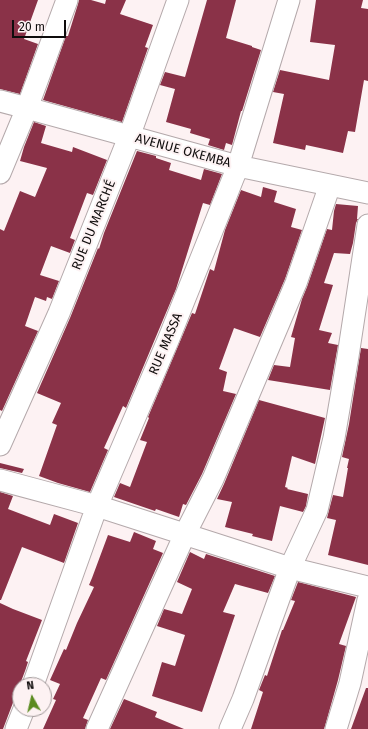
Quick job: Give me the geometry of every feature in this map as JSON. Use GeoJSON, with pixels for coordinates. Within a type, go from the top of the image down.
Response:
{"type":"FeatureCollection","features":[{"type":"Feature","properties":{"kind":"street"},"geometry":{"type":"LineString","coordinates":[[0,173],[27,108],[67,0]]}},
{"type":"Feature","properties":{"kind":"street","name":"RUE DU MARCHÉ"},"geometry":{"type":"LineString","coordinates":[[0,445],[59,312],[129,137],[178,0]]}},
{"type":"Feature","properties":{"kind":"street","name":"RUE MASSA"},"geometry":{"type":"LineString","coordinates":[[36,677],[97,506],[169,338],[238,166],[289,0]]}},
{"type":"Feature","properties":{"kind":"street","name":"AVENUE OKEMBA"},"geometry":{"type":"LineString","coordinates":[[0,102],[27,108],[238,166],[368,193]]}},
{"type":"Feature","properties":{"kind":"street"},"geometry":{"type":"LineString","coordinates":[[97,729],[185,534],[213,479],[296,283],[330,185]]}},
{"type":"Feature","properties":{"kind":"street"},"geometry":{"type":"LineString","coordinates":[[230,729],[243,699],[290,568],[317,510],[334,438],[368,225]]}},
{"type":"Feature","properties":{"kind":"street"},"geometry":{"type":"LineString","coordinates":[[0,480],[97,506],[290,568],[368,587]]}},
{"type":"Feature","properties":{"kind":"street"},"geometry":{"type":"LineString","coordinates":[[336,729],[350,683],[368,600]]}},
{"type":"Feature","properties":{"kind":"street"},"geometry":{"type":"LineString","coordinates":[[16,729],[21,717]]}},
{"type":"Feature","properties":{"kind":"building"},"geometry":{"type":"Polygon","coordinates":[[[0,0],[38,0],[24,39],[38,44],[20,94],[0,89],[0,0]]]}},
{"type":"Feature","properties":{"kind":"building"},"geometry":{"type":"Polygon","coordinates":[[[79,0],[91,0],[105,4],[106,0],[126,0],[120,14],[153,25],[145,47],[148,48],[122,122],[43,100],[66,36],[68,36],[79,0]]]}},
{"type":"Feature","properties":{"kind":"building"},"geometry":{"type":"Polygon","coordinates":[[[207,0],[236,0],[226,38],[261,50],[241,111],[232,145],[226,143],[224,150],[208,145],[210,139],[190,133],[191,129],[166,122],[175,89],[160,85],[165,72],[185,77],[207,0]]]}},
{"type":"Feature","properties":{"kind":"building"},"geometry":{"type":"Polygon","coordinates":[[[316,0],[363,0],[361,8],[368,9],[368,81],[364,80],[355,132],[348,131],[343,153],[306,145],[305,150],[273,143],[284,94],[273,92],[280,70],[329,80],[335,45],[310,42],[316,0]]]}},
{"type":"Feature","properties":{"kind":"building"},"geometry":{"type":"Polygon","coordinates":[[[34,122],[46,126],[41,143],[72,152],[73,147],[107,160],[93,195],[87,193],[70,238],[75,240],[70,253],[51,246],[40,275],[59,281],[52,299],[47,297],[46,301],[35,297],[25,326],[38,331],[2,411],[0,410],[0,229],[4,231],[20,191],[35,197],[47,168],[20,161],[34,122]]]}},
{"type":"Feature","properties":{"kind":"building"},"geometry":{"type":"Polygon","coordinates":[[[137,151],[156,156],[156,158],[171,163],[169,170],[201,180],[204,169],[222,174],[210,205],[203,203],[176,289],[126,408],[123,406],[104,448],[108,450],[90,492],[39,476],[57,425],[52,423],[61,403],[37,393],[70,318],[98,248],[99,249],[137,151]]]}},
{"type":"Feature","properties":{"kind":"building"},"geometry":{"type":"Polygon","coordinates":[[[263,187],[277,191],[274,202],[296,209],[291,227],[302,230],[285,279],[260,337],[234,328],[219,369],[227,372],[223,391],[236,394],[202,474],[186,505],[183,504],[179,517],[156,509],[155,511],[114,497],[120,483],[130,487],[147,442],[140,440],[149,418],[148,417],[192,313],[195,314],[210,269],[214,271],[225,230],[241,190],[261,197],[263,187]]]}},
{"type":"Feature","properties":{"kind":"building"},"geometry":{"type":"Polygon","coordinates":[[[336,204],[358,206],[358,219],[350,254],[334,253],[324,283],[333,285],[319,330],[332,333],[328,343],[338,345],[330,390],[268,380],[274,365],[290,367],[295,338],[291,337],[302,299],[327,229],[332,230],[336,204]]]}},
{"type":"Feature","properties":{"kind":"building"},"geometry":{"type":"Polygon","coordinates":[[[361,348],[368,349],[368,565],[328,555],[336,520],[327,518],[333,495],[343,497],[349,459],[342,457],[349,424],[361,348]]]}},
{"type":"Feature","properties":{"kind":"building"},"geometry":{"type":"Polygon","coordinates":[[[259,400],[325,418],[315,464],[292,456],[285,487],[288,488],[287,489],[308,494],[306,506],[303,512],[280,506],[272,541],[252,536],[253,534],[225,527],[232,502],[217,499],[259,400]]]}},
{"type":"Feature","properties":{"kind":"building"},"geometry":{"type":"Polygon","coordinates":[[[0,463],[24,469],[22,473],[0,468],[0,463]]]}},
{"type":"Feature","properties":{"kind":"building"},"geometry":{"type":"Polygon","coordinates":[[[0,492],[13,496],[8,509],[50,525],[54,514],[78,523],[64,563],[22,547],[1,600],[0,600],[0,492]]]}},
{"type":"Feature","properties":{"kind":"building"},"geometry":{"type":"Polygon","coordinates":[[[134,532],[156,541],[153,549],[163,553],[106,680],[101,678],[83,718],[88,720],[85,729],[43,729],[48,717],[52,717],[52,709],[56,700],[53,699],[60,684],[52,681],[51,677],[64,649],[66,650],[94,587],[89,585],[108,535],[130,542],[134,532]]]}},
{"type":"Feature","properties":{"kind":"building"},"geometry":{"type":"Polygon","coordinates":[[[190,552],[204,559],[206,554],[275,576],[268,593],[235,584],[223,612],[235,615],[202,712],[152,696],[162,662],[175,666],[185,635],[157,626],[164,609],[182,614],[192,589],[177,582],[190,552]]]}},
{"type":"Feature","properties":{"kind":"building"},"geometry":{"type":"Polygon","coordinates":[[[298,582],[356,597],[339,644],[346,646],[325,726],[324,729],[251,729],[263,692],[259,690],[265,675],[267,676],[282,630],[295,601],[291,600],[298,582]]]}},
{"type":"Feature","properties":{"kind":"building"},"geometry":{"type":"Polygon","coordinates":[[[0,603],[42,620],[26,661],[28,662],[23,677],[12,677],[12,705],[3,729],[0,729],[0,603]]]}},
{"type":"Feature","properties":{"kind":"building"},"geometry":{"type":"Polygon","coordinates":[[[366,688],[368,688],[368,729],[351,729],[366,688]]]}},
{"type":"Feature","properties":{"kind":"building"},"geometry":{"type":"Polygon","coordinates":[[[124,699],[157,712],[155,717],[184,729],[110,729],[124,699]]]}}]}
